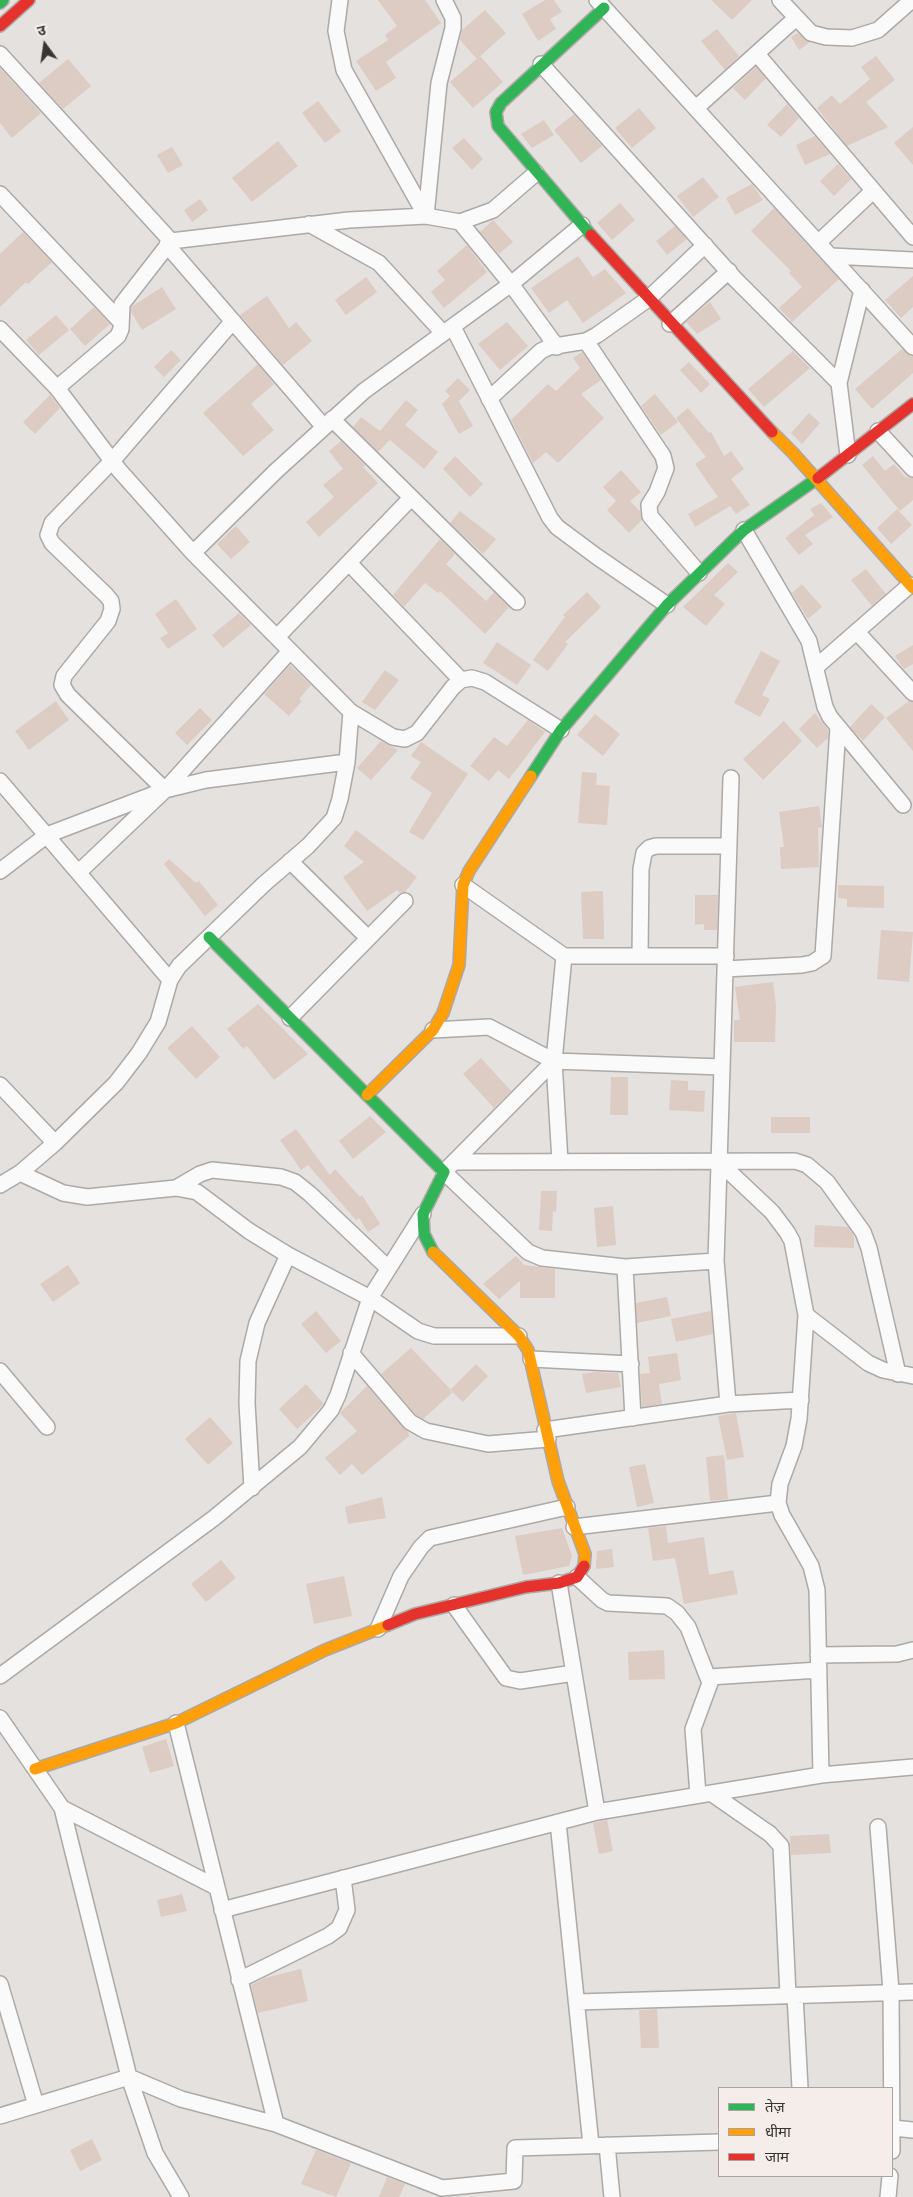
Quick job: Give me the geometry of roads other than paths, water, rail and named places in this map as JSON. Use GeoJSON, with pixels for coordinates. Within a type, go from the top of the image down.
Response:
{"type":"FeatureCollection","features":[{"type":"Feature","properties":{"kind":"street"},"geometry":{"type":"LineString","coordinates":[[0,3],[3,0]]}},
{"type":"Feature","properties":{"kind":"street"},"geometry":{"type":"LineString","coordinates":[[0,26],[29,0]]}},
{"type":"Feature","properties":{"kind":"street"},"geometry":{"type":"LineString","coordinates":[[340,0],[336,31],[344,70],[426,216]]}},
{"type":"Feature","properties":{"kind":"street"},"geometry":{"type":"LineString","coordinates":[[426,216],[438,83],[453,28],[453,18],[444,0]]}},
{"type":"Feature","properties":{"kind":"street"},"geometry":{"type":"LineString","coordinates":[[780,0],[815,35],[852,38],[878,30],[912,0]]}},
{"type":"Feature","properties":{"kind":"street"},"geometry":{"type":"LineString","coordinates":[[816,667],[912,587],[792,453],[670,324],[536,174],[498,126],[496,118],[501,103],[600,4],[913,347]]}},
{"type":"Feature","properties":{"kind":"street"},"geometry":{"type":"LineString","coordinates":[[696,108],[796,18]]}},
{"type":"Feature","properties":{"kind":"street"},"geometry":{"type":"LineString","coordinates":[[0,54],[169,243],[233,321],[328,423],[412,498],[517,602]]}},
{"type":"Feature","properties":{"kind":"street"},"geometry":{"type":"LineString","coordinates":[[757,54],[913,237]]}},
{"type":"Feature","properties":{"kind":"street"},"geometry":{"type":"LineString","coordinates":[[541,64],[729,271],[839,383]]}},
{"type":"Feature","properties":{"kind":"street"},"geometry":{"type":"LineString","coordinates":[[56,388],[118,336],[122,304],[169,243],[309,224],[426,216],[460,222],[494,210],[536,174]]}},
{"type":"Feature","properties":{"kind":"street"},"geometry":{"type":"LineString","coordinates":[[818,242],[873,191]]}},
{"type":"Feature","properties":{"kind":"street"},"geometry":{"type":"LineString","coordinates":[[0,194],[121,322]]}},
{"type":"Feature","properties":{"kind":"street"},"geometry":{"type":"LineString","coordinates":[[460,222],[511,284],[557,346]]}},
{"type":"Feature","properties":{"kind":"street"},"geometry":{"type":"LineString","coordinates":[[309,224],[379,263],[448,330],[489,399],[534,490],[557,527],[667,605]]}},
{"type":"Feature","properties":{"kind":"street"},"geometry":{"type":"LineString","coordinates":[[193,553],[328,423],[364,391],[511,284],[582,225]]}},
{"type":"Feature","properties":{"kind":"street"},"geometry":{"type":"LineString","coordinates":[[489,399],[542,351],[557,346],[586,341],[648,298],[705,245]]}},
{"type":"Feature","properties":{"kind":"street"},"geometry":{"type":"LineString","coordinates":[[831,256],[913,260]]}},
{"type":"Feature","properties":{"kind":"street"},"geometry":{"type":"LineString","coordinates":[[670,324],[729,271]]}},
{"type":"Feature","properties":{"kind":"street"},"geometry":{"type":"LineString","coordinates":[[848,454],[839,383],[862,290]]}},
{"type":"Feature","properties":{"kind":"street"},"geometry":{"type":"LineString","coordinates":[[165,790],[68,695],[62,685],[64,676],[108,621],[112,609],[111,601],[106,595],[52,543],[48,535],[52,523],[112,461],[233,321]]}},
{"type":"Feature","properties":{"kind":"street"},"geometry":{"type":"LineString","coordinates":[[0,329],[56,388],[112,461],[193,553],[351,712],[393,737],[405,738],[417,733],[453,686],[461,680],[472,678],[485,682],[561,730]]}},
{"type":"Feature","properties":{"kind":"street"},"geometry":{"type":"LineString","coordinates":[[586,341],[663,456],[666,468],[657,492],[649,505],[650,516],[699,573]]}},
{"type":"Feature","properties":{"kind":"street"},"geometry":{"type":"LineString","coordinates":[[367,1095],[433,1030],[443,1013],[459,965],[462,940],[463,885],[469,871],[561,730],[667,605],[744,530],[815,480],[913,404]]}},
{"type":"Feature","properties":{"kind":"street"},"geometry":{"type":"LineString","coordinates":[[878,431],[913,469]]}},
{"type":"Feature","properties":{"kind":"street"},"geometry":{"type":"LineString","coordinates":[[277,637],[412,498]]}},
{"type":"Feature","properties":{"kind":"street"},"geometry":{"type":"LineString","coordinates":[[744,530],[810,641],[825,707],[838,727],[903,805]]}},
{"type":"Feature","properties":{"kind":"street"},"geometry":{"type":"LineString","coordinates":[[349,563],[461,680]]}},
{"type":"Feature","properties":{"kind":"street"},"geometry":{"type":"LineString","coordinates":[[857,632],[913,693]]}},
{"type":"Feature","properties":{"kind":"street"},"geometry":{"type":"LineString","coordinates":[[78,872],[165,790],[290,650]]}},
{"type":"Feature","properties":{"kind":"street"},"geometry":{"type":"LineString","coordinates":[[0,1185],[20,1173],[55,1143],[116,1083],[139,1053],[158,1022],[170,980],[179,966],[334,818],[340,799],[347,762],[351,712]]}},
{"type":"Feature","properties":{"kind":"street"},"geometry":{"type":"LineString","coordinates":[[463,885],[564,956],[640,956],[802,965],[812,963],[823,956],[838,727]]}},
{"type":"Feature","properties":{"kind":"street"},"geometry":{"type":"LineString","coordinates":[[0,871],[47,835],[165,790],[206,780],[347,762]]}},
{"type":"Feature","properties":{"kind":"street"},"geometry":{"type":"LineString","coordinates":[[728,1404],[716,1261],[731,778]]}},
{"type":"Feature","properties":{"kind":"street"},"geometry":{"type":"LineString","coordinates":[[0,781],[170,980]]}},
{"type":"Feature","properties":{"kind":"street"},"geometry":{"type":"LineString","coordinates":[[640,956],[641,869],[644,853],[648,848],[656,846],[729,846]]}},
{"type":"Feature","properties":{"kind":"street"},"geometry":{"type":"LineString","coordinates":[[290,861],[368,938]]}},
{"type":"Feature","properties":{"kind":"street"},"geometry":{"type":"LineString","coordinates":[[290,1018],[405,900]]}},
{"type":"Feature","properties":{"kind":"street"},"geometry":{"type":"LineString","coordinates":[[209,937],[367,1095],[450,1167],[528,1252],[556,1261],[625,1267],[716,1261]]}},
{"type":"Feature","properties":{"kind":"street"},"geometry":{"type":"LineString","coordinates":[[560,1162],[554,1061],[564,956]]}},
{"type":"Feature","properties":{"kind":"street"},"geometry":{"type":"LineString","coordinates":[[433,1030],[489,1027],[554,1061],[722,1067]]}},
{"type":"Feature","properties":{"kind":"street"},"geometry":{"type":"LineString","coordinates":[[0,1676],[252,1488],[300,1447],[330,1410],[338,1395],[370,1298],[450,1167],[554,1061]]}},
{"type":"Feature","properties":{"kind":"street"},"geometry":{"type":"LineString","coordinates":[[0,1085],[55,1143]]}},
{"type":"Feature","properties":{"kind":"street"},"geometry":{"type":"LineString","coordinates":[[450,1167],[560,1162],[795,1162],[807,1165],[827,1182],[863,1232],[906,1375]]}},
{"type":"Feature","properties":{"kind":"street"},"geometry":{"type":"LineString","coordinates":[[719,1162],[772,1212],[787,1232],[792,1241],[806,1315],[801,1400],[794,1446],[780,1484],[778,1503],[782,1514],[811,1566],[817,1590],[821,1775]]}},
{"type":"Feature","properties":{"kind":"street"},"geometry":{"type":"LineString","coordinates":[[176,1188],[200,1174],[212,1170],[281,1177],[295,1182],[388,1268]]}},
{"type":"Feature","properties":{"kind":"street"},"geometry":{"type":"LineString","coordinates":[[20,1173],[63,1193],[87,1197],[176,1188],[197,1192],[250,1231],[288,1255],[370,1298],[418,1331],[427,1334],[519,1336]]}},
{"type":"Feature","properties":{"kind":"street"},"geometry":{"type":"LineString","coordinates":[[35,1769],[176,1723],[325,1650],[415,1614],[526,1587],[559,1583],[577,1577],[584,1568],[584,1554],[567,1507],[546,1434],[531,1359],[519,1336],[440,1261],[430,1248],[424,1234],[423,1214]]}},
{"type":"Feature","properties":{"kind":"street"},"geometry":{"type":"LineString","coordinates":[[252,1488],[247,1403],[248,1361],[257,1323],[288,1255]]}},
{"type":"Feature","properties":{"kind":"street"},"geometry":{"type":"LineString","coordinates":[[625,1267],[633,1418]]}},
{"type":"Feature","properties":{"kind":"street"},"geometry":{"type":"LineString","coordinates":[[806,1315],[868,1363],[906,1375]]}},
{"type":"Feature","properties":{"kind":"street"},"geometry":{"type":"LineString","coordinates":[[351,1353],[410,1422],[426,1431],[488,1444],[633,1418],[728,1404],[801,1400]]}},
{"type":"Feature","properties":{"kind":"street"},"geometry":{"type":"LineString","coordinates":[[531,1359],[631,1364]]}},
{"type":"Feature","properties":{"kind":"street"},"geometry":{"type":"LineString","coordinates":[[0,1371],[47,1427]]}},
{"type":"Feature","properties":{"kind":"street"},"geometry":{"type":"LineString","coordinates":[[574,1527],[778,1503]]}},
{"type":"Feature","properties":{"kind":"street"},"geometry":{"type":"LineString","coordinates":[[378,1629],[401,1576],[421,1547],[430,1538],[567,1507]]}},
{"type":"Feature","properties":{"kind":"street"},"geometry":{"type":"LineString","coordinates":[[577,1577],[591,1592],[608,1603],[667,1606],[677,1613],[688,1627],[709,1678],[709,1688],[696,1717],[693,1729],[705,1794],[770,1834],[781,1846],[800,2087]]}},
{"type":"Feature","properties":{"kind":"street"},"geometry":{"type":"LineString","coordinates":[[559,1583],[597,1812]]}},
{"type":"Feature","properties":{"kind":"street"},"geometry":{"type":"LineString","coordinates":[[454,1604],[506,1678],[520,1681],[574,1673]]}},
{"type":"Feature","properties":{"kind":"street"},"geometry":{"type":"LineString","coordinates":[[818,1654],[897,1654],[913,1650]]}},
{"type":"Feature","properties":{"kind":"street"},"geometry":{"type":"LineString","coordinates":[[709,1678],[819,1670]]}},
{"type":"Feature","properties":{"kind":"street"},"geometry":{"type":"LineString","coordinates":[[0,1718],[62,1808],[129,2077],[155,2153],[181,2197]]}},
{"type":"Feature","properties":{"kind":"street"},"geometry":{"type":"LineString","coordinates":[[176,1723],[276,2124]]}},
{"type":"Feature","properties":{"kind":"street"},"geometry":{"type":"LineString","coordinates":[[222,1910],[597,1812],[821,1775],[913,1767]]}},
{"type":"Feature","properties":{"kind":"street"},"geometry":{"type":"LineString","coordinates":[[62,1808],[216,1887]]}},
{"type":"Feature","properties":{"kind":"street"},"geometry":{"type":"LineString","coordinates":[[558,1822],[591,2145]]}},
{"type":"Feature","properties":{"kind":"street"},"geometry":{"type":"LineString","coordinates":[[878,1826],[891,1991],[892,2087]]}},
{"type":"Feature","properties":{"kind":"street"},"geometry":{"type":"LineString","coordinates":[[239,1980],[328,1936],[339,1928],[347,1910],[343,1878]]}},
{"type":"Feature","properties":{"kind":"street"},"geometry":{"type":"LineString","coordinates":[[0,1984],[36,2105]]}},
{"type":"Feature","properties":{"kind":"street"},"geometry":{"type":"LineString","coordinates":[[577,2002],[891,1991],[913,1992]]}},
{"type":"Feature","properties":{"kind":"street"},"geometry":{"type":"LineString","coordinates":[[0,2116],[129,2077],[181,2099],[276,2124],[442,2188],[514,2181],[514,2148],[718,2142]]}},
{"type":"Feature","properties":{"kind":"street"},"geometry":{"type":"LineString","coordinates":[[893,2139],[913,2130]]}},
{"type":"Feature","properties":{"kind":"street"},"geometry":{"type":"LineString","coordinates":[[607,2144],[612,2197]]}},
{"type":"Feature","properties":{"kind":"street"},"geometry":{"type":"LineString","coordinates":[[888,2197],[890,2177]]}}]}
